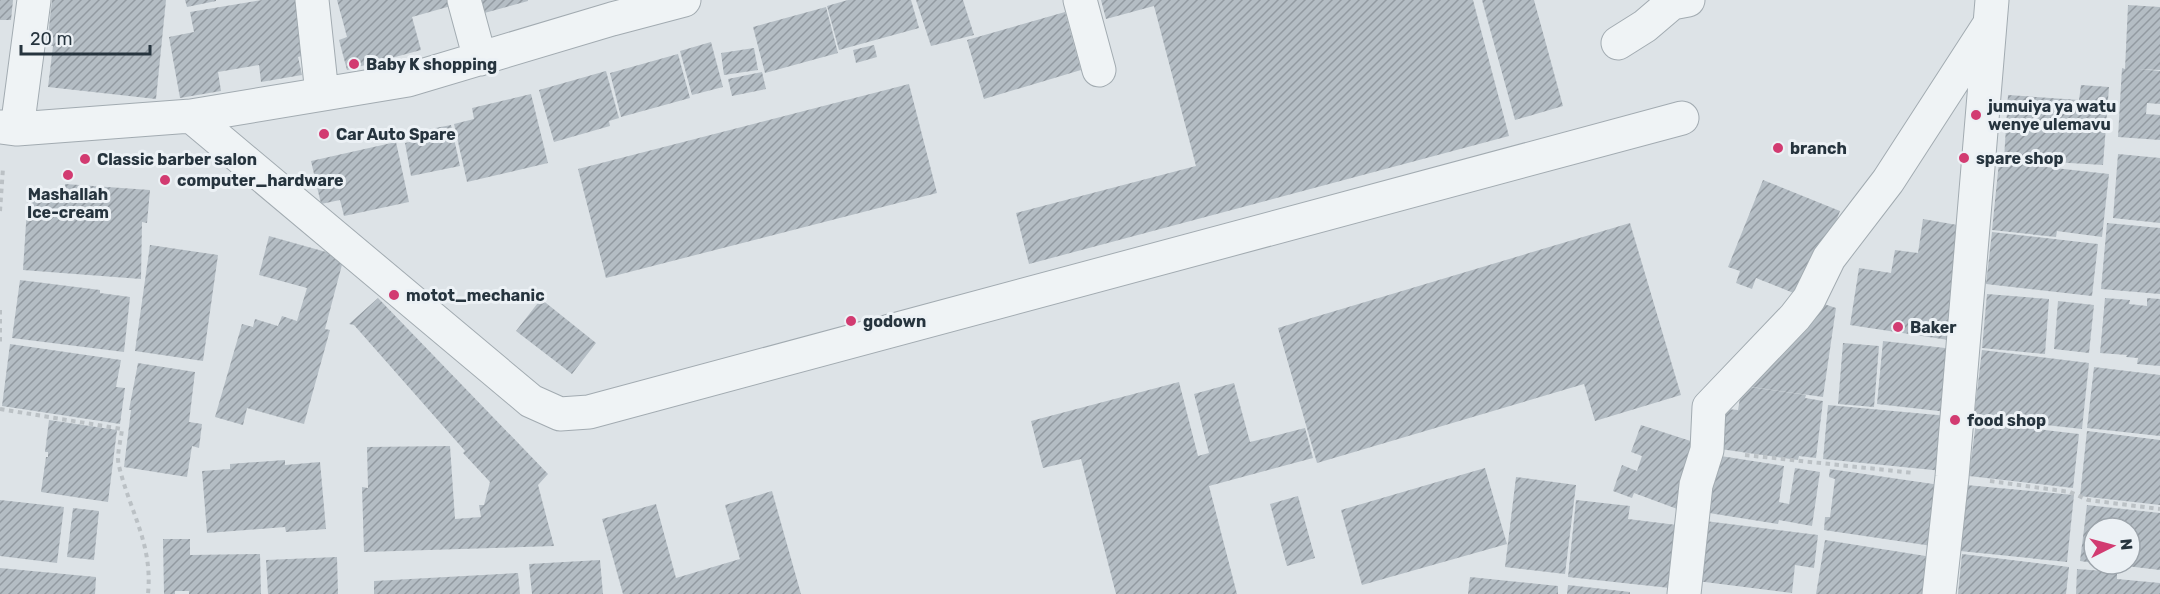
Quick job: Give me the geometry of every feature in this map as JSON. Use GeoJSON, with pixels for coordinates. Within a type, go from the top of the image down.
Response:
{"type":"FeatureCollection","features":[{"type":"Feature","properties":{"kind":"street"},"geometry":{"type":"LineString","coordinates":[[34,0],[8,128],[191,116],[408,80],[480,59],[609,9],[684,0]]}},
{"type":"Feature","properties":{"kind":"street"},"geometry":{"type":"LineString","coordinates":[[312,0],[322,94]]}},
{"type":"Feature","properties":{"kind":"street"},"geometry":{"type":"LineString","coordinates":[[464,0],[480,59]]}},
{"type":"Feature","properties":{"kind":"street"},"geometry":{"type":"LineString","coordinates":[[1080,0],[1099,70]]}},
{"type":"Feature","properties":{"kind":"street"},"geometry":{"type":"LineString","coordinates":[[1618,44],[1645,26],[1672,3],[1688,0]]}},
{"type":"Feature","properties":{"kind":"street"},"geometry":{"type":"LineString","coordinates":[[1684,594],[1696,485],[1707,450],[1709,407],[1795,317],[1809,298],[1830,258],[1888,181],[1990,13]]}},
{"type":"Feature","properties":{"kind":"street"},"geometry":{"type":"LineString","coordinates":[[1939,594],[1952,477],[1990,13]]}},
{"type":"Feature","properties":{"kind":"street"},"geometry":{"type":"LineString","coordinates":[[191,116],[531,401],[561,414],[601,409],[1682,118]]}},
{"type":"Feature","properties":{"kind":"path"},"geometry":{"type":"LineString","coordinates":[[0,310],[0,344]]}},
{"type":"Feature","properties":{"kind":"path"},"geometry":{"type":"LineString","coordinates":[[0,409],[122,429],[118,464],[142,531],[150,574],[148,594]]}},
{"type":"Feature","properties":{"kind":"building"},"geometry":{"type":"Polygon","coordinates":[[[0,0],[13,0],[11,20],[0,20],[0,0]]]}},
{"type":"Feature","properties":{"kind":"building"},"geometry":{"type":"Polygon","coordinates":[[[52,0],[166,0],[156,99],[48,87],[53,46],[47,45],[52,0]]]}},
{"type":"Feature","properties":{"kind":"building"},"geometry":{"type":"Polygon","coordinates":[[[185,0],[216,0],[216,1],[187,7],[185,0]]]}},
{"type":"Feature","properties":{"kind":"building"},"geometry":{"type":"Polygon","coordinates":[[[262,0],[296,0],[305,55],[298,57],[302,75],[261,82],[259,65],[218,72],[221,91],[180,98],[169,37],[194,32],[190,12],[262,0]]]}},
{"type":"Feature","properties":{"kind":"building"},"geometry":{"type":"Polygon","coordinates":[[[337,0],[457,0],[458,4],[412,17],[421,50],[347,70],[339,40],[347,37],[337,0]]]}},
{"type":"Feature","properties":{"kind":"building"},"geometry":{"type":"Polygon","coordinates":[[[472,0],[528,0],[528,1],[477,15],[472,0]]]}},
{"type":"Feature","properties":{"kind":"building"},"geometry":{"type":"Polygon","coordinates":[[[848,0],[911,0],[919,28],[839,50],[827,6],[848,0]]]}},
{"type":"Feature","properties":{"kind":"building"},"geometry":{"type":"Polygon","coordinates":[[[916,0],[963,0],[974,35],[931,46],[916,0]]]}},
{"type":"Feature","properties":{"kind":"building"},"geometry":{"type":"Polygon","coordinates":[[[1101,0],[1473,0],[1509,136],[1029,264],[1016,213],[1196,166],[1154,6],[1106,19],[1101,0]]]}},
{"type":"Feature","properties":{"kind":"building"},"geometry":{"type":"Polygon","coordinates":[[[1482,0],[1534,0],[1563,106],[1515,120],[1482,0]]]}},
{"type":"Feature","properties":{"kind":"building"},"geometry":{"type":"Polygon","coordinates":[[[2128,5],[2160,7],[2160,70],[2138,69],[2160,71],[2160,104],[2147,103],[2146,114],[2160,115],[2160,140],[2118,137],[2122,68],[2125,69],[2128,5]]]}},
{"type":"Feature","properties":{"kind":"building"},"geometry":{"type":"Polygon","coordinates":[[[826,7],[838,53],[765,73],[753,27],[826,7]]]}},
{"type":"Feature","properties":{"kind":"building"},"geometry":{"type":"Polygon","coordinates":[[[1065,12],[1081,70],[984,99],[967,40],[1065,12]]]}},
{"type":"Feature","properties":{"kind":"building"},"geometry":{"type":"Polygon","coordinates":[[[711,42],[723,87],[692,95],[680,51],[711,42]]]}},
{"type":"Feature","properties":{"kind":"building"},"geometry":{"type":"Polygon","coordinates":[[[874,45],[877,57],[856,63],[853,50],[874,45]]]}},
{"type":"Feature","properties":{"kind":"building"},"geometry":{"type":"Polygon","coordinates":[[[754,48],[758,70],[724,75],[721,53],[754,48]]]}},
{"type":"Feature","properties":{"kind":"building"},"geometry":{"type":"Polygon","coordinates":[[[678,54],[690,98],[621,117],[610,73],[678,54]]]}},
{"type":"Feature","properties":{"kind":"building"},"geometry":{"type":"Polygon","coordinates":[[[606,71],[619,118],[609,121],[610,126],[554,142],[539,90],[606,71]]]}},
{"type":"Feature","properties":{"kind":"building"},"geometry":{"type":"Polygon","coordinates":[[[762,72],[766,89],[732,96],[728,79],[762,72]]]}},
{"type":"Feature","properties":{"kind":"building"},"geometry":{"type":"Polygon","coordinates":[[[909,84],[937,193],[606,278],[578,169],[909,84]]]}},
{"type":"Feature","properties":{"kind":"building"},"geometry":{"type":"Polygon","coordinates":[[[2081,85],[2109,87],[2103,165],[2004,159],[2008,95],[2079,100],[2081,85]]]}},
{"type":"Feature","properties":{"kind":"building"},"geometry":{"type":"Polygon","coordinates":[[[531,94],[548,163],[467,182],[454,124],[474,119],[472,108],[531,94]]]}},
{"type":"Feature","properties":{"kind":"building"},"geometry":{"type":"Polygon","coordinates":[[[451,125],[460,166],[411,176],[405,143],[431,137],[430,129],[451,125]]]}},
{"type":"Feature","properties":{"kind":"building"},"geometry":{"type":"Polygon","coordinates":[[[396,142],[409,202],[344,216],[340,200],[321,204],[311,161],[396,142]]]}},
{"type":"Feature","properties":{"kind":"building"},"geometry":{"type":"Polygon","coordinates":[[[2118,154],[2160,158],[2160,223],[2113,218],[2118,154]]]}},
{"type":"Feature","properties":{"kind":"building"},"geometry":{"type":"Polygon","coordinates":[[[1999,162],[2109,174],[2102,237],[2057,231],[2056,237],[1992,230],[1999,162]]]}},
{"type":"Feature","properties":{"kind":"building"},"geometry":{"type":"Polygon","coordinates":[[[1763,180],[1840,211],[1806,298],[1756,278],[1752,289],[1736,283],[1740,271],[1728,267],[1763,180]]]}},
{"type":"Feature","properties":{"kind":"building"},"geometry":{"type":"Polygon","coordinates":[[[65,184],[150,190],[147,223],[142,222],[141,279],[23,270],[28,193],[64,196],[65,184]]]}},
{"type":"Feature","properties":{"kind":"building"},"geometry":{"type":"Polygon","coordinates":[[[1923,219],[1963,226],[1955,341],[1850,325],[1859,268],[1891,273],[1895,250],[1918,253],[1923,219]]]}},
{"type":"Feature","properties":{"kind":"building"},"geometry":{"type":"Polygon","coordinates":[[[1630,223],[1681,395],[1595,421],[1584,384],[1317,463],[1278,328],[1630,223]]]}},
{"type":"Feature","properties":{"kind":"building"},"geometry":{"type":"Polygon","coordinates":[[[2107,223],[2160,228],[2160,294],[2101,289],[2107,223]]]}},
{"type":"Feature","properties":{"kind":"building"},"geometry":{"type":"Polygon","coordinates":[[[1992,232],[2098,244],[2092,296],[1986,284],[1992,232]]]}},
{"type":"Feature","properties":{"kind":"building"},"geometry":{"type":"Polygon","coordinates":[[[269,236],[344,257],[325,329],[330,330],[304,424],[247,408],[243,425],[215,417],[242,324],[253,327],[255,319],[278,326],[282,316],[297,321],[307,288],[259,275],[269,236]]]}},
{"type":"Feature","properties":{"kind":"building"},"geometry":{"type":"Polygon","coordinates":[[[150,245],[218,255],[203,361],[135,351],[150,245]]]}},
{"type":"Feature","properties":{"kind":"building"},"geometry":{"type":"Polygon","coordinates":[[[20,280],[100,290],[100,293],[130,297],[124,352],[12,338],[20,280]]]}},
{"type":"Feature","properties":{"kind":"building"},"geometry":{"type":"Polygon","coordinates":[[[1987,294],[2049,299],[2045,354],[1982,348],[1987,294]]]}},
{"type":"Feature","properties":{"kind":"building"},"geometry":{"type":"Polygon","coordinates":[[[378,298],[548,474],[538,485],[554,546],[364,552],[362,487],[368,488],[367,447],[450,446],[455,519],[481,517],[479,505],[484,505],[490,482],[354,325],[349,324],[378,298]]]}},
{"type":"Feature","properties":{"kind":"building"},"geometry":{"type":"Polygon","coordinates":[[[2105,298],[2130,300],[2129,304],[2147,306],[2147,298],[2160,299],[2160,366],[2137,364],[2138,358],[2126,357],[2127,355],[2100,353],[2105,298]]]}},
{"type":"Feature","properties":{"kind":"building"},"geometry":{"type":"Polygon","coordinates":[[[541,299],[596,343],[572,374],[516,331],[541,299]]]}},
{"type":"Feature","properties":{"kind":"building"},"geometry":{"type":"Polygon","coordinates":[[[1815,301],[1836,308],[1823,397],[1752,387],[1750,370],[1815,301]]]}},
{"type":"Feature","properties":{"kind":"building"},"geometry":{"type":"Polygon","coordinates":[[[2058,301],[2094,305],[2089,353],[2054,349],[2058,301]]]}},
{"type":"Feature","properties":{"kind":"building"},"geometry":{"type":"Polygon","coordinates":[[[1883,341],[1954,349],[1947,412],[1877,404],[1883,341]]]}},
{"type":"Feature","properties":{"kind":"building"},"geometry":{"type":"Polygon","coordinates":[[[1843,343],[1879,346],[1874,407],[1838,404],[1843,343]]]}},
{"type":"Feature","properties":{"kind":"building"},"geometry":{"type":"Polygon","coordinates":[[[10,344],[121,360],[116,387],[125,388],[120,424],[2,406],[10,344]]]}},
{"type":"Feature","properties":{"kind":"building"},"geometry":{"type":"Polygon","coordinates":[[[1982,350],[2089,363],[2082,429],[1974,417],[1982,350]]]}},
{"type":"Feature","properties":{"kind":"building"},"geometry":{"type":"Polygon","coordinates":[[[138,363],[195,372],[189,422],[202,424],[199,448],[192,446],[187,477],[124,467],[131,410],[129,410],[138,363]]]}},
{"type":"Feature","properties":{"kind":"building"},"geometry":{"type":"Polygon","coordinates":[[[2094,367],[2160,375],[2160,436],[2087,428],[2094,367]]]}},
{"type":"Feature","properties":{"kind":"building"},"geometry":{"type":"Polygon","coordinates":[[[1179,382],[1198,456],[1209,453],[1194,394],[1234,383],[1250,442],[1305,428],[1313,458],[1209,486],[1237,594],[1116,594],[1081,459],[1043,468],[1031,421],[1179,382]]]}},
{"type":"Feature","properties":{"kind":"building"},"geometry":{"type":"Polygon","coordinates":[[[1742,386],[1806,395],[1805,398],[1823,401],[1816,458],[1799,456],[1798,460],[1720,449],[1726,409],[1738,410],[1742,386]]]}},
{"type":"Feature","properties":{"kind":"building"},"geometry":{"type":"Polygon","coordinates":[[[1828,405],[1948,416],[1943,471],[1823,459],[1828,405]]]}},
{"type":"Feature","properties":{"kind":"building"},"geometry":{"type":"Polygon","coordinates":[[[49,420],[117,430],[108,502],[41,492],[46,457],[48,457],[48,452],[45,452],[49,420]]]}},
{"type":"Feature","properties":{"kind":"building"},"geometry":{"type":"Polygon","coordinates":[[[1976,422],[2079,434],[2073,488],[1969,476],[1976,422]]]}},
{"type":"Feature","properties":{"kind":"building"},"geometry":{"type":"Polygon","coordinates":[[[1641,425],[1703,445],[1680,510],[1634,493],[1632,498],[1613,491],[1622,465],[1637,471],[1642,456],[1631,452],[1641,425]]]}},
{"type":"Feature","properties":{"kind":"building"},"geometry":{"type":"Polygon","coordinates":[[[2087,431],[2160,440],[2160,505],[2080,496],[2087,431]]]}},
{"type":"Feature","properties":{"kind":"building"},"geometry":{"type":"Polygon","coordinates":[[[1708,454],[1784,466],[1779,502],[1789,504],[1795,468],[1820,472],[1812,526],[1779,520],[1778,524],[1709,513],[1713,484],[1708,454]]]}},
{"type":"Feature","properties":{"kind":"building"},"geometry":{"type":"Polygon","coordinates":[[[285,460],[285,465],[320,462],[326,529],[286,532],[285,527],[207,533],[202,471],[230,469],[230,464],[285,460]]]}},
{"type":"Feature","properties":{"kind":"building"},"geometry":{"type":"Polygon","coordinates":[[[1485,468],[1507,544],[1362,585],[1341,510],[1485,468]]]}},
{"type":"Feature","properties":{"kind":"building"},"geometry":{"type":"Polygon","coordinates":[[[1830,469],[1940,485],[1932,546],[1824,530],[1825,517],[1830,517],[1835,479],[1829,477],[1830,469]]]}},
{"type":"Feature","properties":{"kind":"building"},"geometry":{"type":"Polygon","coordinates":[[[1516,477],[1576,485],[1565,574],[1505,567],[1516,477]]]}},
{"type":"Feature","properties":{"kind":"building"},"geometry":{"type":"Polygon","coordinates":[[[1966,485],[2074,495],[2067,562],[1960,551],[1966,485]]]}},
{"type":"Feature","properties":{"kind":"building"},"geometry":{"type":"Polygon","coordinates":[[[772,491],[801,594],[623,594],[602,519],[656,504],[676,578],[740,559],[725,505],[772,491]]]}},
{"type":"Feature","properties":{"kind":"building"},"geometry":{"type":"Polygon","coordinates":[[[1298,496],[1315,558],[1287,566],[1270,504],[1298,496]]]}},
{"type":"Feature","properties":{"kind":"building"},"geometry":{"type":"Polygon","coordinates":[[[0,500],[64,507],[57,563],[0,556],[0,500]]]}},
{"type":"Feature","properties":{"kind":"building"},"geometry":{"type":"Polygon","coordinates":[[[1576,500],[1630,506],[1628,519],[1685,526],[1679,589],[1568,577],[1576,500]]]}},
{"type":"Feature","properties":{"kind":"building"},"geometry":{"type":"Polygon","coordinates":[[[2087,505],[2160,513],[2160,570],[2142,568],[2142,516],[2086,516],[2087,505]]]}},
{"type":"Feature","properties":{"kind":"building"},"geometry":{"type":"Polygon","coordinates":[[[73,508],[99,511],[94,560],[67,557],[73,508]]]}},
{"type":"Feature","properties":{"kind":"building"},"geometry":{"type":"Polygon","coordinates":[[[1705,521],[1818,535],[1814,568],[1795,565],[1792,593],[1697,581],[1705,521]]]}},
{"type":"Feature","properties":{"kind":"building"},"geometry":{"type":"Polygon","coordinates":[[[163,539],[190,539],[190,555],[260,554],[261,594],[189,594],[189,591],[175,591],[175,594],[164,594],[163,539]]]}},
{"type":"Feature","properties":{"kind":"building"},"geometry":{"type":"Polygon","coordinates":[[[1825,540],[1932,557],[1926,594],[1816,594],[1825,540]]]}},
{"type":"Feature","properties":{"kind":"building"},"geometry":{"type":"Polygon","coordinates":[[[1962,554],[2069,567],[2066,594],[1958,594],[1962,554]]]}},
{"type":"Feature","properties":{"kind":"building"},"geometry":{"type":"Polygon","coordinates":[[[337,557],[338,594],[268,594],[266,560],[337,557]]]}},
{"type":"Feature","properties":{"kind":"building"},"geometry":{"type":"Polygon","coordinates":[[[600,560],[603,594],[532,594],[529,564],[600,560]]]}},
{"type":"Feature","properties":{"kind":"building"},"geometry":{"type":"Polygon","coordinates":[[[0,568],[96,577],[95,594],[0,594],[0,568]]]}},
{"type":"Feature","properties":{"kind":"building"},"geometry":{"type":"Polygon","coordinates":[[[2077,569],[2082,569],[2082,576],[2117,576],[2117,579],[2160,583],[2160,594],[2076,594],[2077,569]]]}},
{"type":"Feature","properties":{"kind":"building"},"geometry":{"type":"Polygon","coordinates":[[[518,573],[520,594],[374,594],[374,581],[518,573]]]}},
{"type":"Feature","properties":{"kind":"building"},"geometry":{"type":"Polygon","coordinates":[[[1470,577],[1558,586],[1558,594],[1468,594],[1470,577]]]}},
{"type":"Feature","properties":{"kind":"building"},"geometry":{"type":"Polygon","coordinates":[[[1568,585],[1630,592],[1630,594],[1567,594],[1568,585]]]}},
{"type":"Feature","properties":{"kind":"place","name":"Baby K shopping"},"geometry":{"type":"Point","coordinates":[354,64]}},
{"type":"Feature","properties":{"kind":"place","name":"jumuiya ya watu wenye ulemavu"},"geometry":{"type":"Point","coordinates":[1976,115]}},
{"type":"Feature","properties":{"kind":"place","name":"Car Auto Spare"},"geometry":{"type":"Point","coordinates":[324,134]}},
{"type":"Feature","properties":{"kind":"place","name":"branch"},"geometry":{"type":"Point","coordinates":[1778,148]}},
{"type":"Feature","properties":{"kind":"place","name":"spare shop"},"geometry":{"type":"Point","coordinates":[1964,158]}},
{"type":"Feature","properties":{"kind":"place","name":"Classic barber salon"},"geometry":{"type":"Point","coordinates":[85,159]}},
{"type":"Feature","properties":{"kind":"place","name":"Mashallah Ice-cream"},"geometry":{"type":"Point","coordinates":[68,175]}},
{"type":"Feature","properties":{"kind":"place","name":"computer_hardware"},"geometry":{"type":"Point","coordinates":[165,180]}},
{"type":"Feature","properties":{"kind":"place","name":"motot_mechanic"},"geometry":{"type":"Point","coordinates":[394,295]}},
{"type":"Feature","properties":{"kind":"place","name":"godown"},"geometry":{"type":"Point","coordinates":[851,321]}},
{"type":"Feature","properties":{"kind":"place","name":"Baker"},"geometry":{"type":"Point","coordinates":[1898,327]}},
{"type":"Feature","properties":{"kind":"place","name":"food shop"},"geometry":{"type":"Point","coordinates":[1955,420]}}]}
